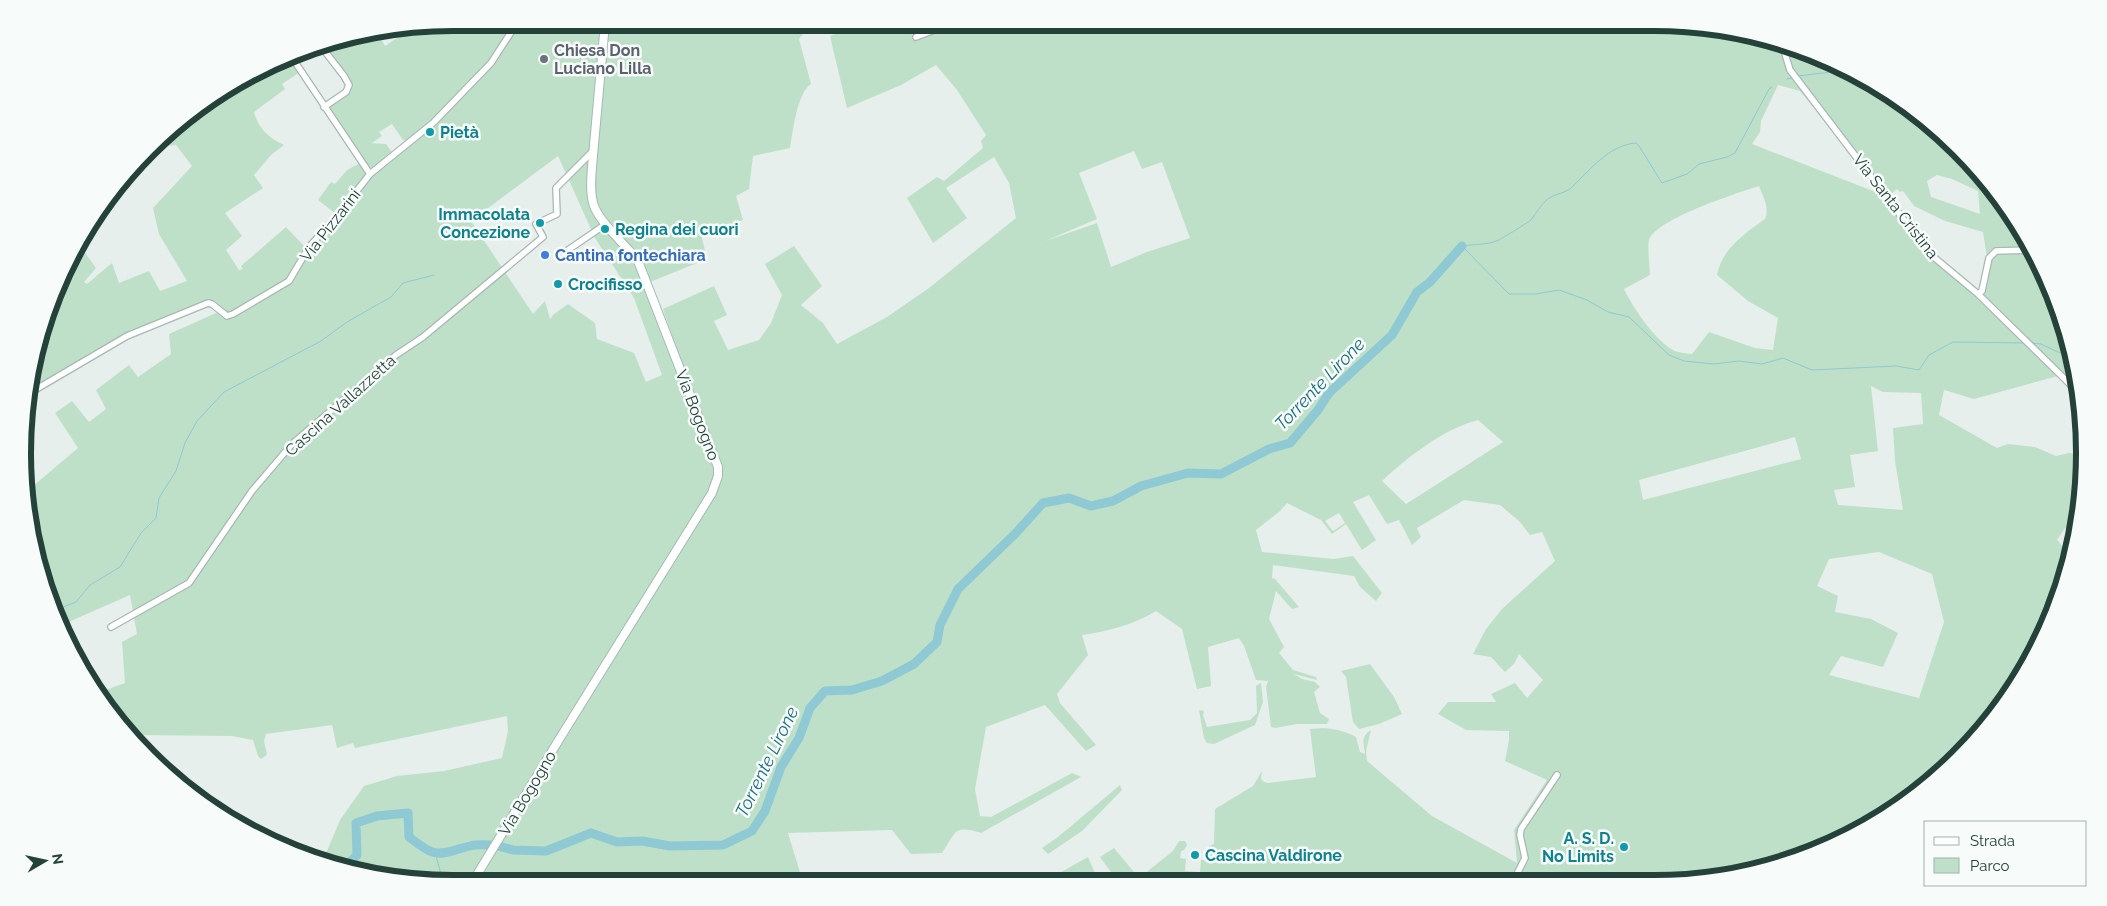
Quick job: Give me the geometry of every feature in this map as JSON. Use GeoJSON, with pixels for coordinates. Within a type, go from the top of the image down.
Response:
{"type":"FeatureCollection","features":[{"type":"Feature","properties":{"kind":"main road","name":"Via Bogogno"},"geometry":{"type":"LineString","coordinates":[[477,875],[712,493],[718,476],[718,467],[638,261],[606,224],[594,205],[591,191],[604,31]]}},
{"type":"Feature","properties":{"kind":"street","name":"Via Pizzarini"},"geometry":{"type":"LineString","coordinates":[[36,389],[127,336],[143,329],[208,303],[227,316],[289,281],[309,247],[337,216],[370,174],[433,123],[490,63],[511,31]]}},
{"type":"Feature","properties":{"kind":"street"},"geometry":{"type":"LineString","coordinates":[[916,37],[931,31]]}},
{"type":"Feature","properties":{"kind":"street"},"geometry":{"type":"LineString","coordinates":[[324,107],[349,89],[344,76],[326,51]]}},
{"type":"Feature","properties":{"kind":"street","name":"Via Santa Cristina"},"geometry":{"type":"LineString","coordinates":[[1785,52],[1790,70],[1930,254],[1978,294],[2070,384]]}},
{"type":"Feature","properties":{"kind":"street"},"geometry":{"type":"LineString","coordinates":[[295,62],[370,174]]}},
{"type":"Feature","properties":{"kind":"street","name":"Cascina Vallazzetta"},"geometry":{"type":"LineString","coordinates":[[111,627],[189,583],[252,491],[292,444],[396,355],[423,337],[543,237],[536,224],[557,214],[556,188],[594,150]]}},
{"type":"Feature","properties":{"kind":"street"},"geometry":{"type":"LineString","coordinates":[[565,252],[606,224]]}},
{"type":"Feature","properties":{"kind":"street"},"geometry":{"type":"LineString","coordinates":[[1978,294],[1982,291],[1989,258],[1992,254],[1996,251],[2023,250]]}},
{"type":"Feature","properties":{"kind":"street"},"geometry":{"type":"LineString","coordinates":[[1516,875],[1525,858],[1520,835],[1521,829],[1557,775]]}},
{"type":"Feature","properties":{"kind":"green space"},"geometry":{"type":"Polygon","coordinates":[[[453,31],[511,31],[493,58],[432,121],[407,141],[403,140],[392,124],[379,132],[382,136],[372,143],[386,144],[392,152],[370,171],[327,108],[347,88],[323,52],[380,38],[385,46],[402,35],[453,31]]]}},
{"type":"Feature","properties":{"kind":"green space"},"geometry":{"type":"Polygon","coordinates":[[[513,31],[603,31],[591,205],[633,259],[691,392],[663,309],[714,286],[727,315],[714,321],[728,350],[759,340],[771,323],[782,295],[765,264],[794,246],[822,286],[801,305],[823,323],[837,344],[887,317],[929,288],[1016,218],[1009,183],[994,157],[946,188],[967,218],[933,243],[907,198],[937,177],[944,181],[983,148],[981,141],[986,135],[957,90],[936,65],[901,85],[847,108],[830,36],[843,31],[1654,31],[1709,35],[1763,46],[1815,63],[1841,75],[1888,102],[1911,118],[1971,175],[1989,196],[2019,242],[2023,249],[1994,250],[1987,257],[1983,232],[1945,221],[1914,206],[1903,191],[1900,192],[1897,189],[1889,196],[1822,110],[1818,112],[1800,91],[1778,85],[1761,121],[1760,132],[1752,144],[1883,195],[1920,243],[1977,295],[2058,376],[1974,399],[1944,390],[1939,415],[1997,448],[2008,444],[2035,447],[2056,456],[2076,453],[2075,481],[2069,530],[2065,528],[2057,540],[2064,550],[2061,562],[2044,614],[2032,640],[2005,687],[1971,731],[1932,770],[1888,804],[1841,831],[1790,852],[1736,867],[1682,874],[1654,875],[1143,875],[1173,851],[1179,841],[1185,841],[1187,845],[1181,851],[1180,858],[1186,859],[1185,871],[1200,872],[1201,860],[1208,860],[1209,846],[1214,844],[1215,809],[1253,786],[1262,771],[1261,779],[1268,783],[1316,777],[1310,729],[1316,728],[1339,730],[1356,737],[1360,752],[1365,754],[1364,738],[1371,730],[1366,751],[1367,761],[1432,816],[1517,863],[1514,830],[1547,780],[1505,761],[1509,731],[1466,730],[1438,714],[1448,702],[1496,702],[1491,694],[1515,683],[1527,698],[1543,680],[1519,654],[1514,664],[1505,672],[1491,657],[1473,654],[1486,629],[1502,609],[1555,561],[1542,532],[1530,535],[1520,522],[1500,505],[1464,500],[1417,528],[1421,537],[1412,545],[1399,520],[1387,524],[1369,495],[1353,502],[1376,540],[1362,550],[1346,524],[1332,534],[1321,520],[1287,503],[1256,530],[1262,552],[1334,559],[1353,556],[1382,593],[1376,601],[1360,587],[1354,576],[1273,565],[1272,578],[1275,579],[1299,607],[1292,609],[1276,591],[1269,619],[1284,647],[1279,653],[1293,670],[1316,677],[1317,680],[1294,674],[1302,679],[1315,682],[1320,687],[1314,692],[1320,713],[1329,719],[1327,724],[1297,724],[1271,727],[1266,687],[1268,681],[1256,680],[1244,646],[1239,638],[1208,647],[1211,686],[1197,689],[1182,629],[1156,611],[1120,627],[1082,635],[1088,655],[1057,694],[1060,703],[1096,745],[1086,751],[1045,705],[986,727],[975,789],[980,816],[991,817],[1072,773],[1081,777],[981,833],[960,830],[954,835],[942,853],[911,854],[892,830],[788,833],[801,875],[453,875],[398,871],[344,860],[322,854],[327,851],[340,820],[364,786],[397,776],[444,771],[502,758],[508,731],[507,716],[355,748],[353,743],[337,748],[332,725],[266,734],[264,741],[267,755],[261,759],[258,756],[253,740],[232,736],[140,735],[118,710],[104,690],[125,683],[122,642],[137,634],[130,595],[67,623],[54,589],[39,535],[33,486],[78,448],[55,413],[72,401],[89,422],[106,409],[96,390],[129,365],[138,377],[171,354],[169,334],[216,313],[227,317],[290,282],[309,249],[370,175],[433,124],[491,63],[513,31]],[[1134,151],[1079,173],[1097,219],[1045,241],[1097,223],[1111,267],[1147,252],[1190,238],[1162,162],[1142,169],[1134,151]],[[558,156],[471,221],[533,314],[545,301],[550,319],[568,304],[595,323],[597,339],[634,353],[646,382],[662,375],[634,298],[595,238],[558,156]],[[1937,175],[1927,181],[1931,197],[1980,214],[1978,191],[1952,179],[1937,175]],[[1759,186],[1698,208],[1666,224],[1655,232],[1648,243],[1650,275],[1624,289],[1652,331],[1675,351],[1692,354],[1709,332],[1755,348],[1773,350],[1778,318],[1748,301],[1717,275],[1724,257],[1735,243],[1765,219],[1767,210],[1759,186]],[[1871,386],[1878,451],[1850,455],[1855,487],[1834,490],[1838,505],[1903,510],[1895,461],[1893,428],[1923,424],[1921,393],[1883,392],[1871,386]],[[1478,420],[1465,424],[1427,445],[1382,481],[1406,504],[1503,442],[1478,420]],[[1795,437],[1639,480],[1643,500],[1801,459],[1795,437]],[[1339,513],[1325,521],[1333,531],[1345,523],[1339,513]],[[1879,552],[1829,559],[1817,586],[1838,596],[1835,612],[1871,619],[1898,633],[1883,667],[1841,656],[1829,675],[1919,698],[1944,622],[1932,574],[1879,552]]]}},
{"type":"Feature","properties":{"kind":"green space"},"geometry":{"type":"Polygon","coordinates":[[[607,31],[805,31],[799,39],[811,84],[802,95],[799,104],[790,148],[753,156],[749,189],[736,196],[743,220],[701,234],[707,259],[650,282],[641,260],[599,209],[593,190],[607,31]]]}},
{"type":"Feature","properties":{"kind":"green space"},"geometry":{"type":"Polygon","coordinates":[[[294,62],[300,72],[282,84],[285,89],[254,112],[258,123],[265,132],[284,145],[272,154],[254,175],[263,188],[225,213],[242,236],[226,250],[239,270],[243,269],[241,266],[286,227],[307,249],[289,281],[227,314],[214,303],[132,331],[37,387],[39,371],[54,317],[63,292],[83,250],[96,268],[84,282],[87,284],[112,263],[119,283],[149,271],[160,291],[187,281],[159,234],[153,208],[192,166],[176,145],[164,146],[196,118],[219,102],[266,75],[294,62]]]}},
{"type":"Feature","properties":{"kind":"green space"},"geometry":{"type":"Polygon","coordinates":[[[360,163],[367,174],[336,214],[318,200],[331,182],[335,184],[347,170],[360,163]]]}},
{"type":"Feature","properties":{"kind":"green space"},"geometry":{"type":"Polygon","coordinates":[[[2024,251],[2032,266],[2053,317],[2070,382],[1980,295],[1987,269],[1993,257],[2007,252],[2024,251]]]}},
{"type":"Feature","properties":{"kind":"green space"},"geometry":{"type":"Polygon","coordinates":[[[1370,664],[1394,697],[1402,714],[1379,724],[1359,729],[1353,722],[1346,677],[1341,671],[1370,664]]]}},
{"type":"Feature","properties":{"kind":"green space"},"geometry":{"type":"Polygon","coordinates":[[[1261,683],[1263,702],[1255,725],[1214,744],[1207,743],[1204,738],[1199,710],[1204,711],[1203,715],[1207,727],[1250,720],[1257,713],[1256,686],[1261,683]]]}},
{"type":"Feature","properties":{"kind":"green space"},"geometry":{"type":"Polygon","coordinates":[[[1120,785],[1122,790],[1082,831],[1048,854],[1042,848],[1058,837],[1120,785]]]}},
{"type":"Feature","properties":{"kind":"green space"},"geometry":{"type":"Polygon","coordinates":[[[1114,848],[1136,875],[1113,875],[1100,857],[1114,848]]]}},
{"type":"Feature","properties":{"kind":"green space"},"geometry":{"type":"Polygon","coordinates":[[[1088,857],[1096,875],[1056,875],[1088,857]]]}},
{"type":"Feature","properties":{"kind":"waterway"},"geometry":{"type":"LineString","coordinates":[[1798,76],[1834,72]]}},
{"type":"Feature","properties":{"kind":"waterway"},"geometry":{"type":"LineString","coordinates":[[1787,79],[1792,78]]}},
{"type":"Feature","properties":{"kind":"waterway"},"geometry":{"type":"LineString","coordinates":[[1462,246],[1495,242],[1511,233],[1531,220],[1548,199],[1570,189],[1601,159],[1617,148],[1636,143],[1662,183],[1687,174],[1699,164],[1735,153],[1769,89],[1772,87]]}},
{"type":"Feature","properties":{"kind":"waterway","name":"Torrente Lirone"},"geometry":{"type":"LineString","coordinates":[[1462,246],[1509,294],[1536,294],[1559,290],[1587,300],[1608,312],[1629,317],[1669,355],[1684,361],[1714,364],[1739,361],[1762,364],[1783,358],[1812,370],[1896,366],[1919,370],[1929,355],[1953,342],[2025,343]]}},
{"type":"Feature","properties":{"kind":"waterway","name":"Torrente Lirone"},"geometry":{"type":"LineString","coordinates":[[498,846],[513,850],[546,851],[591,833],[617,842],[642,841],[670,846],[723,845],[752,831],[765,811],[781,767],[799,738],[810,708],[825,691],[852,690],[882,681],[914,664],[937,642],[940,625],[958,589],[1015,534],[1043,503],[1069,498],[1091,506],[1113,501],[1141,486],[1188,473],[1221,474],[1269,449],[1290,443],[1318,410],[1329,393],[1392,335],[1417,292],[1430,282],[1462,246]]}},
{"type":"Feature","properties":{"kind":"waterway"},"geometry":{"type":"LineString","coordinates":[[61,608],[76,602],[90,585],[120,567],[141,533],[156,518],[159,498],[176,471],[185,443],[197,421],[224,392],[321,341],[347,322],[391,297],[403,283],[434,275]]}},
{"type":"Feature","properties":{"kind":"waterway","name":"Torrente Lirone"},"geometry":{"type":"LineString","coordinates":[[2031,343],[2041,344],[2064,355]]}},
{"type":"Feature","properties":{"kind":"waterway","name":"Torrente Lirone"},"geometry":{"type":"LineString","coordinates":[[350,862],[357,855],[356,823],[377,816],[408,813],[409,837],[433,852],[444,853],[476,845],[494,845]]}},
{"type":"Feature","properties":{"kind":"waterway"},"geometry":{"type":"LineString","coordinates":[[435,852],[441,875]]}},
{"type":"Feature","properties":{"kind":"place","name":"Chiesa Don Luciano Lilla"},"geometry":{"type":"Point","coordinates":[544,59]}},
{"type":"Feature","properties":{"kind":"place","name":"Pietà"},"geometry":{"type":"Point","coordinates":[430,132]}},
{"type":"Feature","properties":{"kind":"place","name":"Immacolata Concezione"},"geometry":{"type":"Point","coordinates":[540,223]}},
{"type":"Feature","properties":{"kind":"place","name":"Regina dei cuori"},"geometry":{"type":"Point","coordinates":[605,229]}},
{"type":"Feature","properties":{"kind":"place","name":"Cantina fontechiara"},"geometry":{"type":"Point","coordinates":[545,255]}},
{"type":"Feature","properties":{"kind":"place","name":"Crocifisso"},"geometry":{"type":"Point","coordinates":[558,284]}},
{"type":"Feature","properties":{"kind":"place","name":"A. S. D. No Limits"},"geometry":{"type":"Point","coordinates":[1624,847]}},
{"type":"Feature","properties":{"kind":"place","name":"Cascina Valdirone"},"geometry":{"type":"Point","coordinates":[1195,855]}}]}
